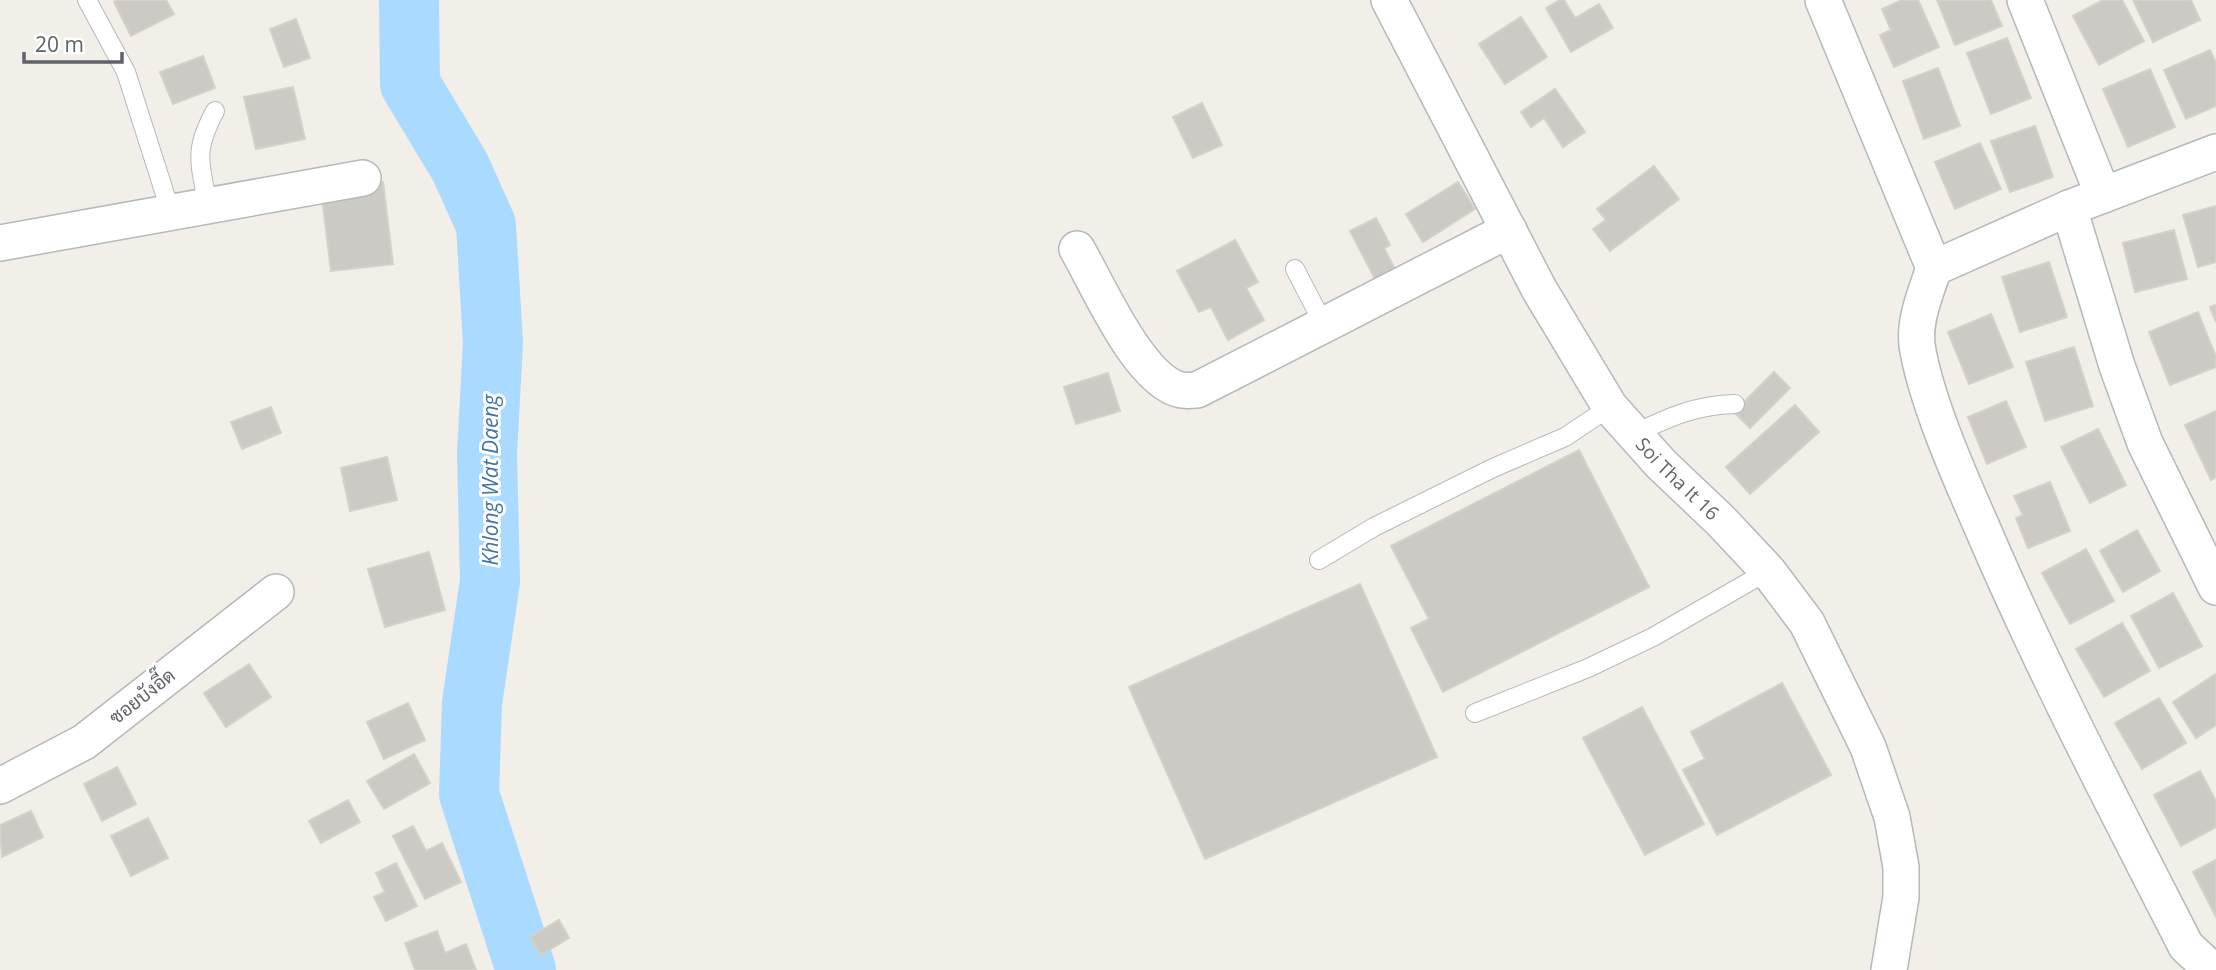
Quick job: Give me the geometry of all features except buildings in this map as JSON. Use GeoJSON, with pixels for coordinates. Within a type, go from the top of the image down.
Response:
{"type":"FeatureCollection","features":[{"type":"Feature","properties":{"kind":"street","name":"Soi Tha It 16"},"geometry":{"type":"LineString","coordinates":[[1389,0],[1538,289],[1610,407],[1634,435],[1768,571],[1807,623],[1868,747],[1892,817],[1901,867],[1900,897],[1889,970]]}},
{"type":"Feature","properties":{"kind":"street"},"geometry":{"type":"LineString","coordinates":[[1823,0],[1934,268],[1918,317],[1917,343],[1925,378],[1962,480],[2011,596],[2181,936],[2197,960],[2212,970]]}},
{"type":"Feature","properties":{"kind":"street"},"geometry":{"type":"LineString","coordinates":[[2025,0],[2103,195]]}},
{"type":"Feature","properties":{"kind":"street"},"geometry":{"type":"LineString","coordinates":[[1934,268],[2069,208],[2216,152]]}},
{"type":"Feature","properties":{"kind":"street"},"geometry":{"type":"LineString","coordinates":[[0,243],[363,178]]}},
{"type":"Feature","properties":{"kind":"street"},"geometry":{"type":"LineString","coordinates":[[2069,208],[2117,366],[2145,443],[2216,587]]}},
{"type":"Feature","properties":{"kind":"street"},"geometry":{"type":"LineString","coordinates":[[1077,249],[1141,359],[1161,379],[1180,390],[1197,390],[1509,230]]}},
{"type":"Feature","properties":{"kind":"street","name":"ซอยบังอี๊ด"},"geometry":{"type":"LineString","coordinates":[[0,786],[83,741],[276,592]]}},
{"type":"Feature","properties":{"kind":"lane"},"geometry":{"type":"LineString","coordinates":[[88,0],[126,72],[171,213]]}},
{"type":"Feature","properties":{"kind":"lane"},"geometry":{"type":"LineString","coordinates":[[208,206],[199,158],[201,139],[215,111]]}},
{"type":"Feature","properties":{"kind":"lane"},"geometry":{"type":"LineString","coordinates":[[1295,269],[1324,325]]}},
{"type":"Feature","properties":{"kind":"lane"},"geometry":{"type":"LineString","coordinates":[[1634,435],[1677,413],[1705,405],[1735,404]]}},
{"type":"Feature","properties":{"kind":"lane"},"geometry":{"type":"LineString","coordinates":[[1319,559],[1386,521],[1565,437],[1610,407]]}},
{"type":"Feature","properties":{"kind":"lane"},"geometry":{"type":"LineString","coordinates":[[1475,713],[1588,668],[1653,637],[1768,571]]}},
{"type":"Feature","properties":{"kind":"waterway","name":"Khlong Wat Daeng"},"geometry":{"type":"LineString","coordinates":[[409,0],[410,84],[460,167],[486,225],[493,343],[487,453],[490,581],[472,703],[469,794],[526,970]]}}]}
